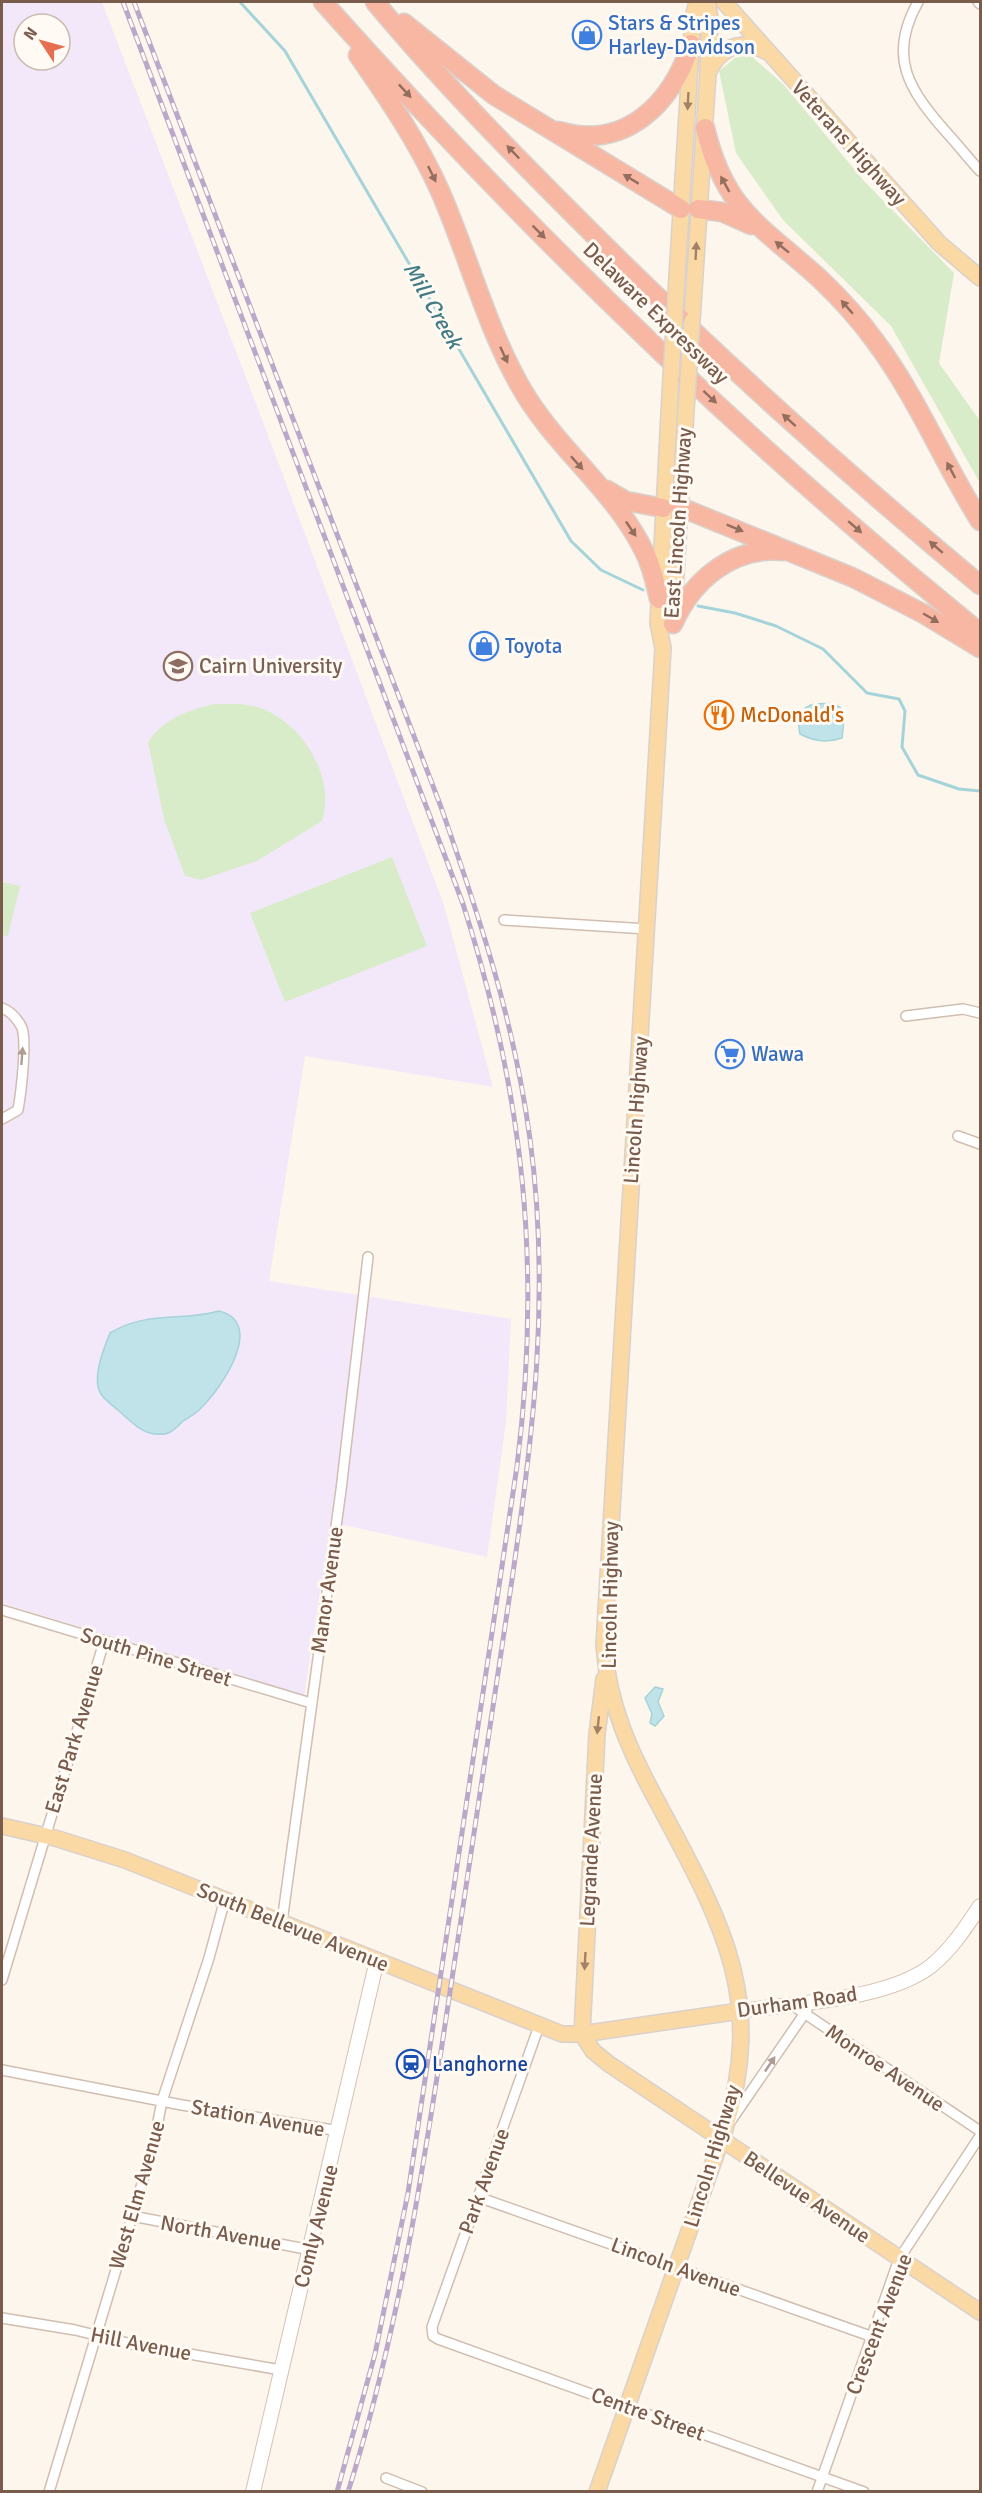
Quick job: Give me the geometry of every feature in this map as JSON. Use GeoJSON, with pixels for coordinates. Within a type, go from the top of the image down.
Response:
{"type":"FeatureCollection","features":[{"type":"Feature","properties":{"kind":"highway"},"geometry":{"type":"LineString","coordinates":[[322,2],[388,98],[428,167],[450,216],[487,317],[520,386],[543,423],[596,483],[628,524],[644,550],[659,599]]}},
{"type":"Feature","properties":{"kind":"highway","name":"Delaware Expressway"},"geometry":{"type":"LineString","coordinates":[[322,2],[498,190],[632,324],[815,492],[981,633]]}},
{"type":"Feature","properties":{"kind":"highway"},"geometry":{"type":"LineString","coordinates":[[377,2],[472,79],[545,127],[690,209],[732,216],[761,230]]}},
{"type":"Feature","properties":{"kind":"highway","name":"Delaware Expressway"},"geometry":{"type":"LineString","coordinates":[[377,2],[404,37],[476,114],[618,258],[789,420],[981,585]]}},
{"type":"Feature","properties":{"kind":"highway"},"geometry":{"type":"LineString","coordinates":[[545,127],[575,134],[598,135],[623,129],[635,123],[656,106],[673,86],[691,44]]}},
{"type":"Feature","properties":{"kind":"highway"},"geometry":{"type":"LineString","coordinates":[[705,128],[721,177],[738,205],[761,230],[821,280],[873,338],[914,399],[981,521]]}},
{"type":"Feature","properties":{"kind":"highway"},"geometry":{"type":"LineString","coordinates":[[596,483],[626,501],[672,507],[794,552],[889,595],[981,648]]}},
{"type":"Feature","properties":{"kind":"highway"},"geometry":{"type":"LineString","coordinates":[[673,624],[680,608],[692,591],[718,567],[752,553],[777,550],[794,552]]}},
{"type":"Feature","properties":{"kind":"main road","name":"East Lincoln Highway"},"geometry":{"type":"LineString","coordinates":[[663,648],[658,623],[659,599],[686,410],[693,292],[690,209],[691,44],[693,17],[697,2]]}},
{"type":"Feature","properties":{"kind":"main road","name":"East Lincoln Highway"},"geometry":{"type":"LineString","coordinates":[[663,648],[673,624],[670,395],[677,278],[705,128],[710,18],[707,2]]}},
{"type":"Feature","properties":{"kind":"main road","name":"Veterans Highway"},"geometry":{"type":"LineString","coordinates":[[724,2],[939,243],[981,278]]}},
{"type":"Feature","properties":{"kind":"main road"},"geometry":{"type":"LineString","coordinates":[[738,2],[757,40]]}},
{"type":"Feature","properties":{"kind":"main road"},"geometry":{"type":"LineString","coordinates":[[708,74],[717,58],[728,48],[744,44],[769,53]]}},
{"type":"Feature","properties":{"kind":"main road","name":"Lincoln Highway"},"geometry":{"type":"LineString","coordinates":[[597,2492],[723,2135],[739,2069],[740,2011],[733,1965],[723,1931],[708,1895],[629,1748],[614,1706],[606,1667],[606,1595],[663,648]]}},
{"type":"Feature","properties":{"kind":"main road","name":"Legrande Avenue"},"geometry":{"type":"LineString","coordinates":[[582,2034],[597,1734],[606,1667]]}},
{"type":"Feature","properties":{"kind":"main road","name":"South Bellevue Avenue"},"geometry":{"type":"LineString","coordinates":[[2,1826],[44,1835],[125,1860],[539,2026],[562,2034],[582,2034]]}},
{"type":"Feature","properties":{"kind":"main road","name":"Durham Road"},"geometry":{"type":"LineString","coordinates":[[582,2034],[740,2011]]}},
{"type":"Feature","properties":{"kind":"main road","name":"Bellevue Avenue"},"geometry":{"type":"LineString","coordinates":[[582,2034],[593,2051],[609,2064],[723,2135],[899,2259],[981,2312]]}},
{"type":"Feature","properties":{"kind":"street"},"geometry":{"type":"LineString","coordinates":[[918,2],[906,27],[904,40],[909,81],[927,111],[981,171]]}},
{"type":"Feature","properties":{"kind":"street"},"geometry":{"type":"LineString","coordinates":[[504,920],[647,929]]}},
{"type":"Feature","properties":{"kind":"street"},"geometry":{"type":"LineString","coordinates":[[2,1008],[17,1020],[24,1038],[19,1106],[15,1114],[2,1119]]}},
{"type":"Feature","properties":{"kind":"street"},"geometry":{"type":"LineString","coordinates":[[906,1016],[963,1009],[981,1013]]}},
{"type":"Feature","properties":{"kind":"street"},"geometry":{"type":"LineString","coordinates":[[958,1136],[981,1144]]}},
{"type":"Feature","properties":{"kind":"street","name":"Manor Avenue"},"geometry":{"type":"LineString","coordinates":[[282,1922],[341,1490],[368,1257]]}},
{"type":"Feature","properties":{"kind":"street","name":"South Pine Street"},"geometry":{"type":"LineString","coordinates":[[2,1610],[311,1703]]}},
{"type":"Feature","properties":{"kind":"street","name":"East Park Avenue"},"geometry":{"type":"LineString","coordinates":[[2,1980],[104,1642]]}},
{"type":"Feature","properties":{"kind":"street","name":"West Elm Avenue"},"geometry":{"type":"LineString","coordinates":[[49,2492],[153,2147],[162,2101],[225,1899]]}},
{"type":"Feature","properties":{"kind":"street","name":"Durham Road"},"geometry":{"type":"LineString","coordinates":[[740,2011],[884,1989],[919,1974],[943,1955],[981,1906]]}},
{"type":"Feature","properties":{"kind":"street","name":"Comly Avenue"},"geometry":{"type":"LineString","coordinates":[[253,2492],[339,2131],[377,1960]]}},
{"type":"Feature","properties":{"kind":"street"},"geometry":{"type":"LineString","coordinates":[[723,2135],[813,2000]]}},
{"type":"Feature","properties":{"kind":"street","name":"Monroe Avenue"},"geometry":{"type":"LineString","coordinates":[[790,2004],[981,2131]]}},
{"type":"Feature","properties":{"kind":"street","name":"Park Avenue"},"geometry":{"type":"LineString","coordinates":[[433,2336],[432,2327],[539,2026]]}},
{"type":"Feature","properties":{"kind":"street","name":"Station Avenue"},"geometry":{"type":"LineString","coordinates":[[2,2070],[162,2101],[339,2131]]}},
{"type":"Feature","properties":{"kind":"street","name":"Crescent Avenue"},"geometry":{"type":"LineString","coordinates":[[817,2492],[899,2259],[981,2136]]}},
{"type":"Feature","properties":{"kind":"street","name":"Lincoln Avenue"},"geometry":{"type":"LineString","coordinates":[[478,2197],[873,2337]]}},
{"type":"Feature","properties":{"kind":"street","name":"North Avenue"},"geometry":{"type":"LineString","coordinates":[[132,2216],[310,2250]]}},
{"type":"Feature","properties":{"kind":"street","name":"Hill Avenue"},"geometry":{"type":"LineString","coordinates":[[2,2318],[281,2370]]}},
{"type":"Feature","properties":{"kind":"street","name":"Centre Street"},"geometry":{"type":"LineString","coordinates":[[433,2336],[864,2492]]}},
{"type":"Feature","properties":{"kind":"street"},"geometry":{"type":"LineString","coordinates":[[386,2478],[422,2492]]}},
{"type":"Feature","properties":{"kind":"shaded area","name":"Cairn University"},"geometry":{"type":"Polygon","coordinates":[[[2,2],[102,2],[265,427],[444,905],[493,1087],[305,1056],[269,1281],[511,1319],[506,1422],[487,1557],[331,1522],[304,1696],[2,1603],[2,2]]]}},
{"type":"Feature","properties":{"kind":"green space"},"geometry":{"type":"Polygon","coordinates":[[[750,55],[783,84],[865,182],[954,273],[939,363],[980,421],[980,483],[891,326],[783,220],[736,153],[719,71],[735,58],[750,55]]]}},
{"type":"Feature","properties":{"kind":"green space"},"geometry":{"type":"Polygon","coordinates":[[[215,704],[241,704],[257,707],[288,724],[301,737],[319,769],[324,786],[325,804],[322,821],[257,861],[201,880],[185,876],[164,819],[148,742],[169,721],[196,709],[215,704]]]}},
{"type":"Feature","properties":{"kind":"green space"},"geometry":{"type":"Polygon","coordinates":[[[392,857],[427,946],[285,1002],[250,913],[392,857]]]}},
{"type":"Feature","properties":{"kind":"green space"},"geometry":{"type":"Polygon","coordinates":[[[2,882],[20,886],[8,936],[2,935],[2,882]]]}},
{"type":"Feature","properties":{"kind":"water"},"geometry":{"type":"Polygon","coordinates":[[[826,703],[839,706],[844,721],[842,738],[821,740],[800,734],[799,725],[803,711],[815,704],[826,703]]]}},
{"type":"Feature","properties":{"kind":"water"},"geometry":{"type":"Polygon","coordinates":[[[219,1311],[233,1318],[239,1328],[240,1341],[236,1356],[229,1371],[210,1398],[198,1411],[172,1431],[157,1434],[144,1431],[133,1424],[101,1394],[98,1388],[98,1372],[110,1333],[138,1321],[219,1311]]]}},
{"type":"Feature","properties":{"kind":"water"},"geometry":{"type":"Polygon","coordinates":[[[655,1687],[663,1689],[658,1702],[664,1716],[655,1726],[650,1723],[652,1714],[645,1698],[655,1687]]]}},
{"type":"Feature","properties":{"kind":"waterway","name":"Mill Creek"},"geometry":{"type":"LineString","coordinates":[[240,2],[285,51],[571,541],[601,570],[643,590]]}},
{"type":"Feature","properties":{"kind":"waterway","name":"Mill Creek"},"geometry":{"type":"LineString","coordinates":[[698,606],[735,613],[776,626],[823,649],[867,693],[899,699],[905,711],[902,747],[918,775],[959,789],[980,791]]}},
{"type":"Feature","properties":{"kind":"railway"},"geometry":{"type":"LineString","coordinates":[[123,2],[463,904],[501,1044],[522,1182],[527,1251],[528,1321],[517,1466],[408,2193],[375,2354],[337,2492]]}},
{"type":"Feature","properties":{"kind":"railway"},"geometry":{"type":"LineString","coordinates":[[134,2],[441,807],[482,930],[505,1011],[523,1095],[536,1197],[539,1254],[536,1367],[526,1479],[510,1593],[417,2198],[388,2346],[348,2492]]}},
{"type":"Feature","properties":{"kind":"place","name":"Stars & Stripes Harley-Davidson"},"geometry":{"type":"Point","coordinates":[587,35]}},
{"type":"Feature","properties":{"kind":"place","name":"Toyota"},"geometry":{"type":"Point","coordinates":[484,646]}},
{"type":"Feature","properties":{"kind":"place","name":"Cairn University"},"geometry":{"type":"Point","coordinates":[178,666]}},
{"type":"Feature","properties":{"kind":"place","name":"McDonald's"},"geometry":{"type":"Point","coordinates":[719,715]}},
{"type":"Feature","properties":{"kind":"place","name":"Wawa"},"geometry":{"type":"Point","coordinates":[730,1054]}},
{"type":"Feature","properties":{"kind":"place","name":"Langhorne"},"geometry":{"type":"Point","coordinates":[411,2064]}}]}
